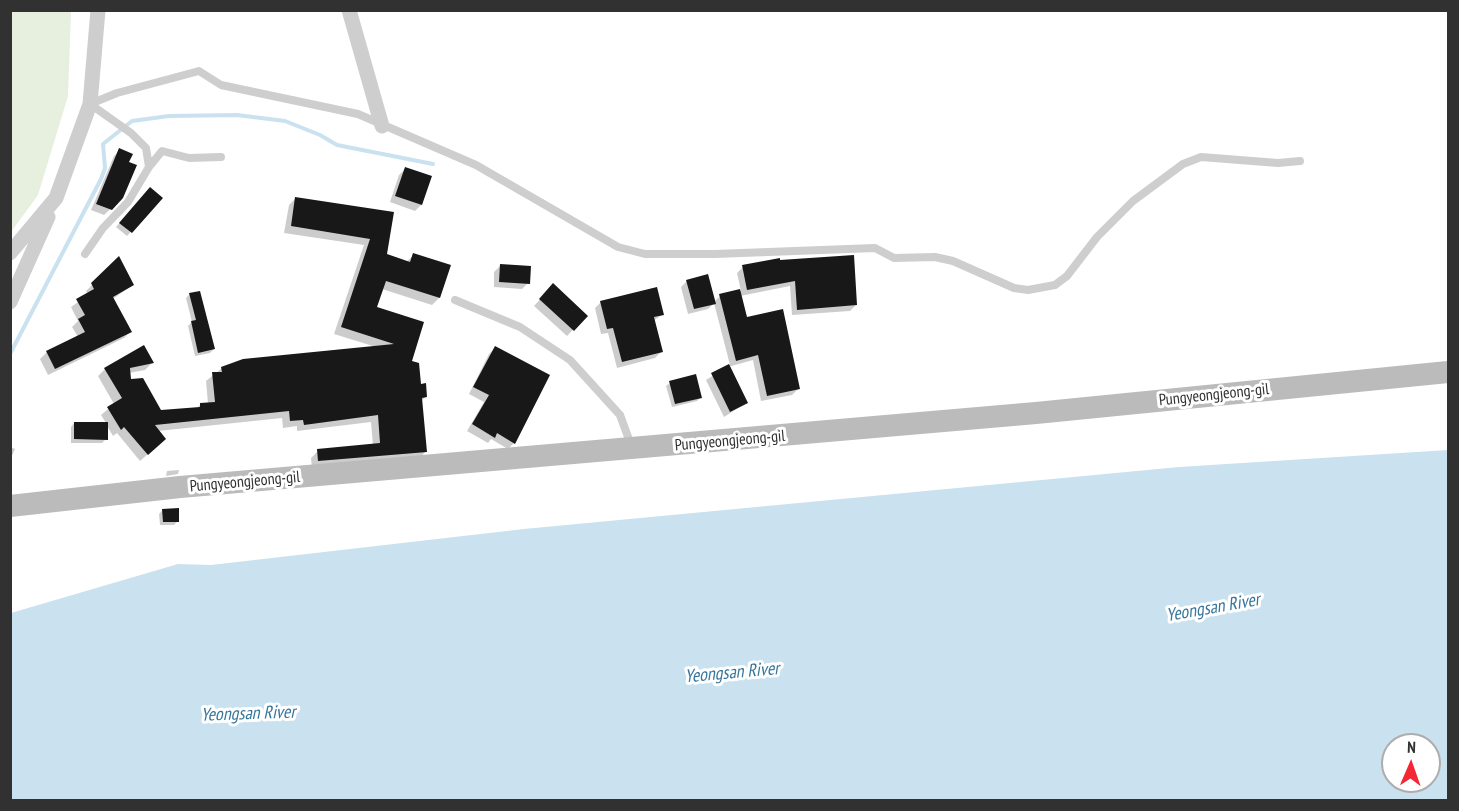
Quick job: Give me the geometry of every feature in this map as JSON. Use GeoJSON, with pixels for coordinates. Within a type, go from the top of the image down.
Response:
{"type":"FeatureCollection","features":[{"type":"Feature","properties":{"kind":"street"},"geometry":{"type":"LineString","coordinates":[[11,299],[56,198],[90,104],[98,10]]}},
{"type":"Feature","properties":{"kind":"street"},"geometry":{"type":"LineString","coordinates":[[349,10],[382,126]]}},
{"type":"Feature","properties":{"kind":"street"},"geometry":{"type":"LineString","coordinates":[[10,253],[56,198]]}},
{"type":"Feature","properties":{"kind":"street","name":"Pungyeongjeong-gil"},"geometry":{"type":"LineString","coordinates":[[10,506],[180,487],[1036,414],[1449,372]]}},
{"type":"Feature","properties":{"kind":"lane"},"geometry":{"type":"LineString","coordinates":[[90,104],[117,93],[199,71],[220,85],[358,114],[476,165],[618,247],[645,254],[874,248],[894,258],[935,257],[952,261],[1014,288],[1028,290],[1055,285],[1067,276],[1097,237],[1133,201],[1169,172],[1183,164],[1201,157],[1278,163],[1300,161]]}},
{"type":"Feature","properties":{"kind":"lane"},"geometry":{"type":"LineString","coordinates":[[90,104],[131,133],[146,148],[149,167]]}},
{"type":"Feature","properties":{"kind":"lane"},"geometry":{"type":"LineString","coordinates":[[85,254],[103,228],[128,202],[149,167],[162,151],[189,158],[221,158]]}},
{"type":"Feature","properties":{"kind":"lane"},"geometry":{"type":"LineString","coordinates":[[455,300],[520,327],[570,360],[620,414],[633,450]]}},
{"type":"Feature","properties":{"kind":"green space"},"geometry":{"type":"Polygon","coordinates":[[[11,10],[71,11],[68,96],[38,195],[11,232],[11,10]]]}},
{"type":"Feature","properties":{"kind":"water","name":"Yeongsan River"},"geometry":{"type":"Polygon","coordinates":[[[1448,450],[1448,800],[11,800],[11,613],[178,564],[211,565],[524,529],[1179,467],[1448,450]]]}},
{"type":"Feature","properties":{"kind":"building"},"geometry":{"type":"Polygon","coordinates":[[[119,148],[133,154],[129,162],[137,165],[123,198],[112,210],[96,204],[119,148]]]}},
{"type":"Feature","properties":{"kind":"building"},"geometry":{"type":"Polygon","coordinates":[[[405,167],[432,176],[422,205],[395,196],[405,167]]]}},
{"type":"Feature","properties":{"kind":"building"},"geometry":{"type":"Polygon","coordinates":[[[150,187],[163,198],[132,233],[119,223],[150,187]]]}},
{"type":"Feature","properties":{"kind":"building"},"geometry":{"type":"Polygon","coordinates":[[[295,197],[394,212],[387,254],[410,262],[413,253],[451,265],[440,298],[386,281],[377,307],[424,322],[412,361],[419,363],[421,384],[426,383],[427,397],[422,398],[427,452],[318,461],[317,449],[380,443],[378,415],[304,425],[303,420],[290,421],[289,411],[155,425],[166,439],[148,455],[124,427],[121,430],[107,407],[122,398],[104,368],[144,345],[154,363],[130,368],[131,379],[143,378],[161,410],[200,407],[200,403],[215,402],[212,372],[222,372],[221,367],[243,359],[394,344],[341,327],[370,239],[291,226],[295,197]]]}},
{"type":"Feature","properties":{"kind":"building"},"geometry":{"type":"Polygon","coordinates":[[[854,255],[857,305],[797,310],[795,281],[747,290],[742,265],[780,258],[780,260],[854,255]]]}},
{"type":"Feature","properties":{"kind":"building"},"geometry":{"type":"Polygon","coordinates":[[[119,256],[134,285],[113,297],[132,332],[55,369],[46,351],[85,332],[78,319],[85,315],[76,299],[94,289],[91,283],[119,256]]]}},
{"type":"Feature","properties":{"kind":"building"},"geometry":{"type":"Polygon","coordinates":[[[500,264],[531,266],[530,284],[499,282],[500,264]]]}},
{"type":"Feature","properties":{"kind":"building"},"geometry":{"type":"Polygon","coordinates":[[[708,274],[716,304],[694,309],[686,280],[708,274]]]}},
{"type":"Feature","properties":{"kind":"building"},"geometry":{"type":"Polygon","coordinates":[[[553,283],[588,316],[574,331],[539,299],[553,283]]]}},
{"type":"Feature","properties":{"kind":"building"},"geometry":{"type":"Polygon","coordinates":[[[657,287],[664,315],[654,317],[663,352],[622,362],[613,328],[607,329],[600,301],[657,287]]]}},
{"type":"Feature","properties":{"kind":"building"},"geometry":{"type":"Polygon","coordinates":[[[740,289],[747,317],[783,309],[800,389],[767,396],[758,355],[736,361],[719,294],[740,289]]]}},
{"type":"Feature","properties":{"kind":"building"},"geometry":{"type":"Polygon","coordinates":[[[200,291],[215,349],[198,353],[191,321],[196,320],[189,293],[200,291]]]}},
{"type":"Feature","properties":{"kind":"building"},"geometry":{"type":"Polygon","coordinates":[[[495,346],[550,375],[515,444],[497,433],[495,438],[472,424],[489,395],[473,387],[495,346]]]}},
{"type":"Feature","properties":{"kind":"building"},"geometry":{"type":"Polygon","coordinates":[[[729,364],[748,403],[730,412],[711,373],[729,364]]]}},
{"type":"Feature","properties":{"kind":"building"},"geometry":{"type":"Polygon","coordinates":[[[696,374],[702,398],[675,404],[669,381],[696,374]]]}},
{"type":"Feature","properties":{"kind":"building"},"geometry":{"type":"Polygon","coordinates":[[[74,422],[108,422],[108,440],[74,439],[74,422]]]}},
{"type":"Feature","properties":{"kind":"building"},"geometry":{"type":"Polygon","coordinates":[[[179,508],[179,522],[163,522],[162,509],[179,508]]]}},
{"type":"Feature","properties":{"kind":"waterway"},"geometry":{"type":"LineString","coordinates":[[10,354],[101,179],[105,168],[103,144],[132,121],[169,116],[237,115],[285,121],[320,135],[337,145],[433,164]]}}]}
